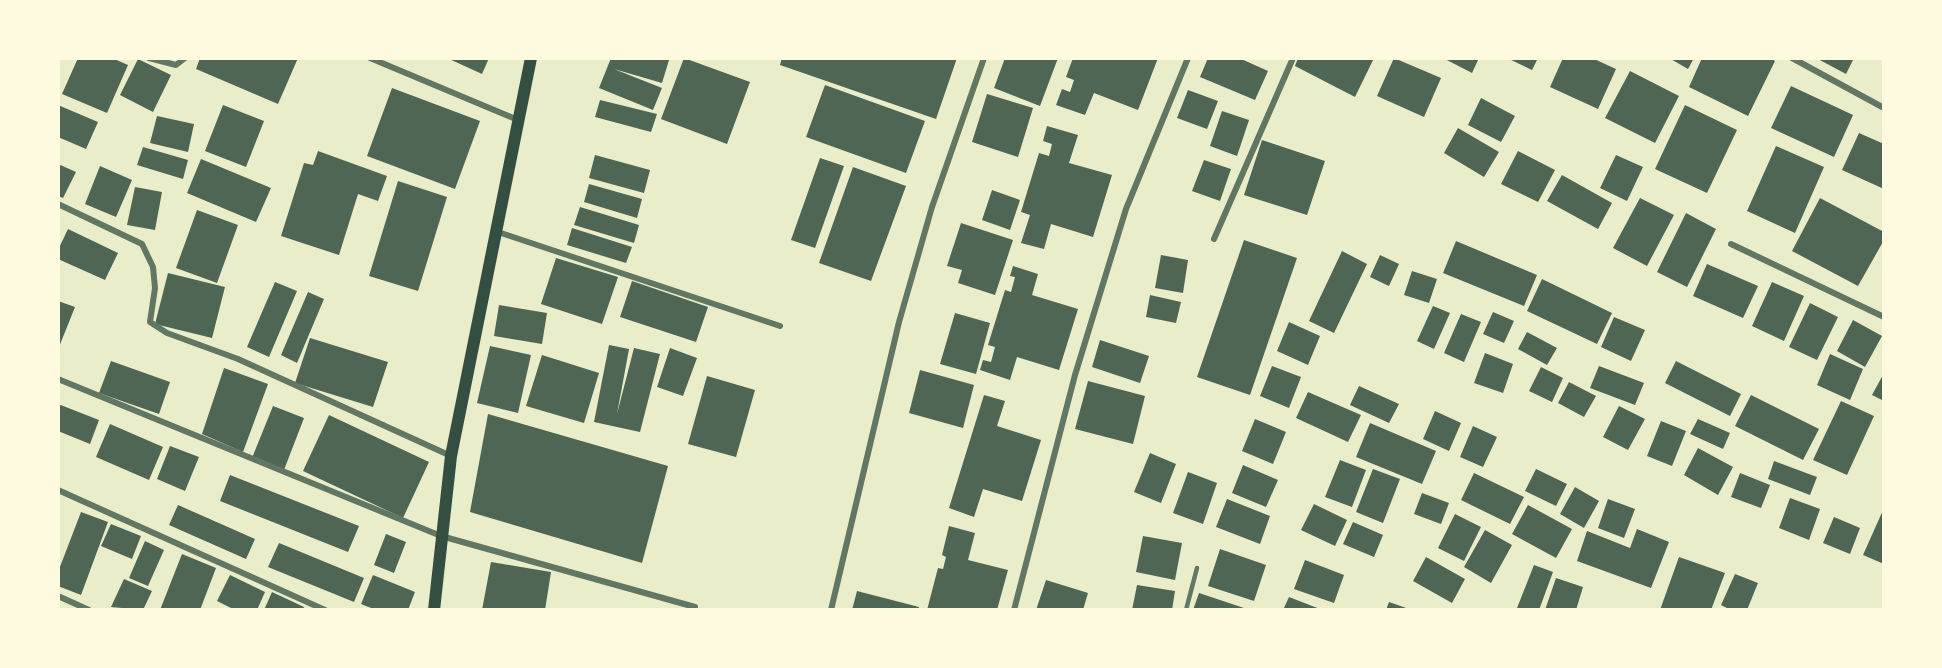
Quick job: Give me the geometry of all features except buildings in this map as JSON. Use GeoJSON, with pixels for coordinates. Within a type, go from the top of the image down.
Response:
{"type":"FeatureCollection","features":[{"type":"Feature","properties":{"kind":"main road"},"geometry":{"type":"LineString","coordinates":[[434,609],[451,456],[494,230],[531,58]]}},
{"type":"Feature","properties":{"kind":"street"},"geometry":{"type":"LineString","coordinates":[[149,58],[176,65],[185,58]]}},
{"type":"Feature","properties":{"kind":"street"},"geometry":{"type":"LineString","coordinates":[[370,58],[518,120]]}},
{"type":"Feature","properties":{"kind":"street"},"geometry":{"type":"LineString","coordinates":[[831,609],[899,322],[932,207],[984,58]]}},
{"type":"Feature","properties":{"kind":"street"},"geometry":{"type":"LineString","coordinates":[[1014,609],[1075,375],[1126,209],[1188,58]]}},
{"type":"Feature","properties":{"kind":"street"},"geometry":{"type":"LineString","coordinates":[[1214,239],[1293,58]]}},
{"type":"Feature","properties":{"kind":"street"},"geometry":{"type":"LineString","coordinates":[[1792,58],[1884,108]]}},
{"type":"Feature","properties":{"kind":"street"},"geometry":{"type":"LineString","coordinates":[[58,204],[142,244],[153,267],[155,288],[150,322],[167,333],[238,359],[451,456]]}},
{"type":"Feature","properties":{"kind":"street"},"geometry":{"type":"LineString","coordinates":[[494,230],[780,326]]}},
{"type":"Feature","properties":{"kind":"street"},"geometry":{"type":"LineString","coordinates":[[1731,244],[1884,317]]}},
{"type":"Feature","properties":{"kind":"street"},"geometry":{"type":"LineString","coordinates":[[58,379],[441,536],[696,607]]}},
{"type":"Feature","properties":{"kind":"street"},"geometry":{"type":"LineString","coordinates":[[58,489],[325,609]]}},
{"type":"Feature","properties":{"kind":"street"},"geometry":{"type":"LineString","coordinates":[[58,596],[89,609]]}},
{"type":"Feature","properties":{"kind":"lane"},"geometry":{"type":"LineString","coordinates":[[1186,609],[1197,568]]}}]}
